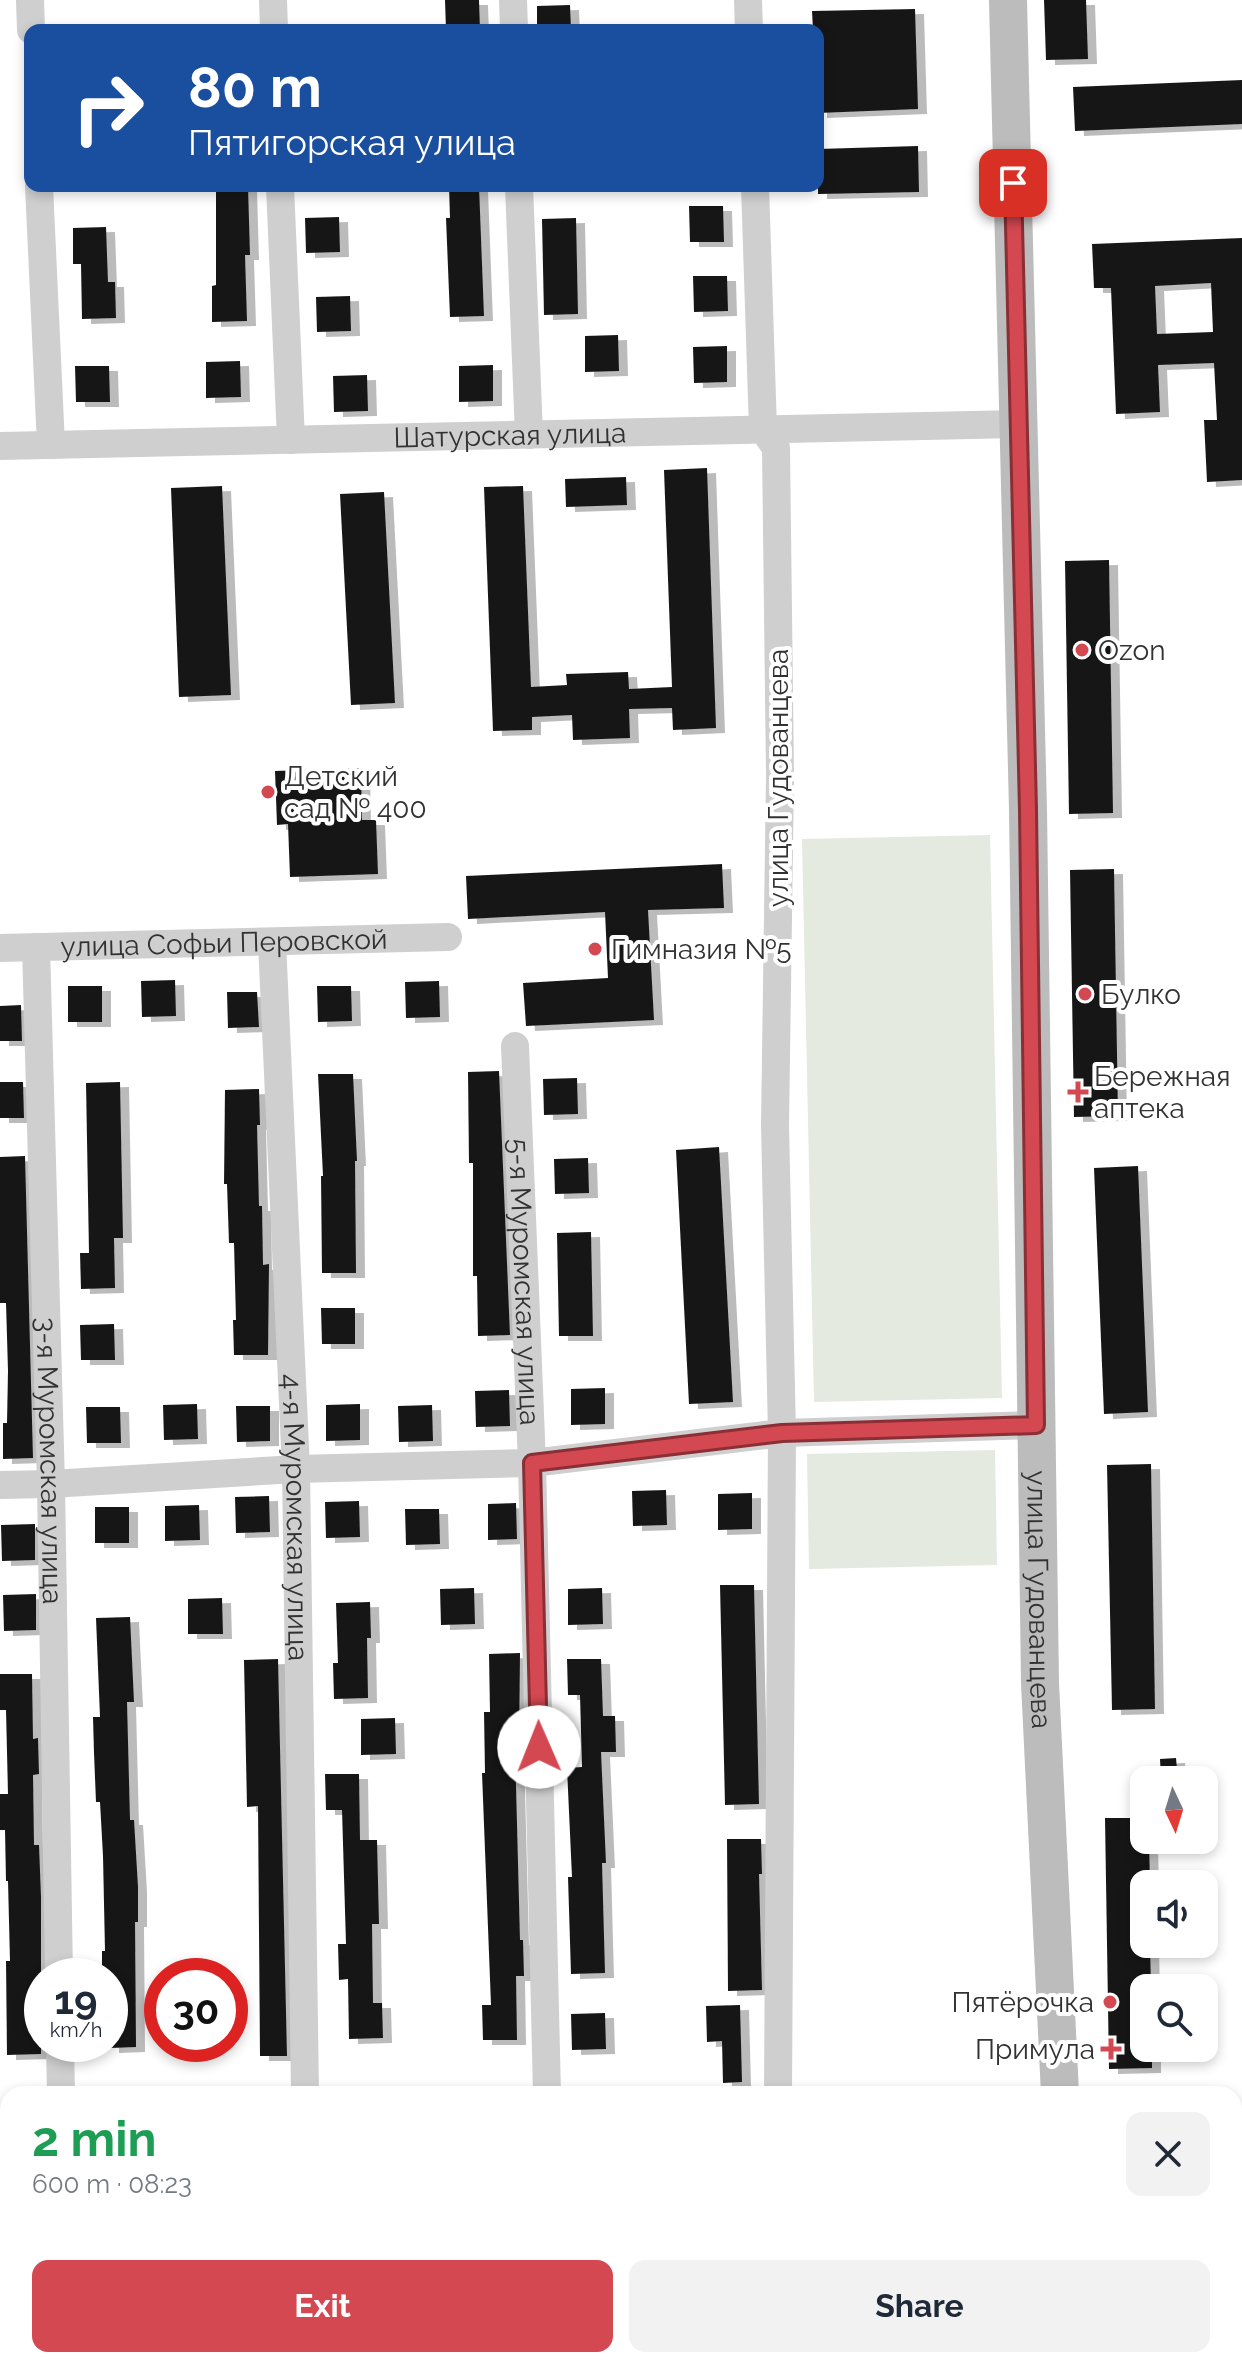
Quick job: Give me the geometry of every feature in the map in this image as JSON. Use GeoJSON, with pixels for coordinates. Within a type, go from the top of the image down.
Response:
{"type":"FeatureCollection","features":[{"type":"Feature","properties":{"kind":"street"},"geometry":{"type":"LineString","coordinates":[[30,0],[31,24]]}},
{"type":"Feature","properties":{"kind":"street"},"geometry":{"type":"LineString","coordinates":[[273,0],[274,24]]}},
{"type":"Feature","properties":{"kind":"street"},"geometry":{"type":"LineString","coordinates":[[513,0],[514,24]]}},
{"type":"Feature","properties":{"kind":"street"},"geometry":{"type":"LineString","coordinates":[[748,0],[749,24]]}},
{"type":"Feature","properties":{"kind":"street","name":"улица Гудованцева"},"geometry":{"type":"LineString","coordinates":[[1008,0],[1020,424],[1040,1683],[1060,2086]]}},
{"type":"Feature","properties":{"kind":"street"},"geometry":{"type":"LineString","coordinates":[[39,192],[51,445]]}},
{"type":"Feature","properties":{"kind":"street"},"geometry":{"type":"LineString","coordinates":[[280,192],[291,440]]}},
{"type":"Feature","properties":{"kind":"street"},"geometry":{"type":"LineString","coordinates":[[519,192],[529,435]]}},
{"type":"Feature","properties":{"kind":"street","name":"улица Гудованцева"},"geometry":{"type":"LineString","coordinates":[[755,192],[763,429],[776,448],[780,776],[775,1126],[782,1433],[778,2086]]}},
{"type":"Feature","properties":{"kind":"street","name":"Шатурская улица"},"geometry":{"type":"LineString","coordinates":[[0,446],[1020,424]]}},
{"type":"Feature","properties":{"kind":"street","name":"улица Софьи Перовской"},"geometry":{"type":"LineString","coordinates":[[0,948],[448,937]]}},
{"type":"Feature","properties":{"kind":"street","name":"4-я Муромская улица"},"geometry":{"type":"LineString","coordinates":[[272,942],[296,1469],[305,2086]]}},
{"type":"Feature","properties":{"kind":"street","name":"3-я Муромская улица"},"geometry":{"type":"LineString","coordinates":[[36,947],[51,1484],[59,1958]]}},
{"type":"Feature","properties":{"kind":"street","name":"5-я Муромская улица"},"geometry":{"type":"LineString","coordinates":[[515,1046],[532,1463],[547,2086]]}},
{"type":"Feature","properties":{"kind":"street"},"geometry":{"type":"LineString","coordinates":[[0,1485],[296,1469],[532,1463],[782,1433],[1036,1425]]}},
{"type":"Feature","properties":{"kind":"street"},"geometry":{"type":"LineString","coordinates":[[60,2062],[61,2086]]}},
{"type":"Feature","properties":{"kind":"shaded area"},"geometry":{"type":"Polygon","coordinates":[[[990,835],[1002,1398],[814,1402],[802,839],[990,835]]]}},
{"type":"Feature","properties":{"kind":"shaded area"},"geometry":{"type":"Polygon","coordinates":[[[995,1450],[997,1565],[809,1569],[807,1454],[995,1450]]]}},
{"type":"Feature","properties":{"kind":"building"},"geometry":{"type":"Polygon","coordinates":[[[445,0],[479,0],[480,24],[446,24],[445,0]]]}},
{"type":"Feature","properties":{"kind":"building"},"geometry":{"type":"Polygon","coordinates":[[[1044,0],[1086,0],[1088,59],[1046,60],[1044,0]]]}},
{"type":"Feature","properties":{"kind":"building"},"geometry":{"type":"Polygon","coordinates":[[[570,5],[571,24],[537,24],[537,6],[570,5]]]}},
{"type":"Feature","properties":{"kind":"building"},"geometry":{"type":"Polygon","coordinates":[[[915,9],[918,109],[824,113],[824,24],[813,24],[812,11],[915,9]]]}},
{"type":"Feature","properties":{"kind":"building"},"geometry":{"type":"Polygon","coordinates":[[[1242,80],[1242,124],[1075,131],[1073,87],[1242,80]]]}},
{"type":"Feature","properties":{"kind":"building"},"geometry":{"type":"Polygon","coordinates":[[[918,146],[919,192],[818,194],[824,192],[824,149],[918,146]]]}},
{"type":"Feature","properties":{"kind":"building"},"geometry":{"type":"Polygon","coordinates":[[[216,192],[248,192],[250,255],[245,255],[247,321],[212,322],[212,286],[216,285],[216,192]]]}},
{"type":"Feature","properties":{"kind":"building"},"geometry":{"type":"Polygon","coordinates":[[[449,192],[479,192],[484,316],[450,317],[446,218],[450,218],[449,192]]]}},
{"type":"Feature","properties":{"kind":"building"},"geometry":{"type":"Polygon","coordinates":[[[689,206],[723,206],[724,242],[690,242],[689,206]]]}},
{"type":"Feature","properties":{"kind":"building"},"geometry":{"type":"Polygon","coordinates":[[[339,217],[340,252],[306,253],[305,218],[339,217]]]}},
{"type":"Feature","properties":{"kind":"building"},"geometry":{"type":"Polygon","coordinates":[[[576,218],[578,314],[544,315],[542,219],[576,218]]]}},
{"type":"Feature","properties":{"kind":"building"},"geometry":{"type":"Polygon","coordinates":[[[106,227],[108,282],[115,282],[116,318],[82,319],[81,264],[73,264],[73,228],[106,227]]]}},
{"type":"Feature","properties":{"kind":"building"},"geometry":{"type":"Polygon","coordinates":[[[1242,238],[1242,480],[1207,482],[1204,420],[1217,420],[1214,363],[1158,365],[1160,412],[1116,414],[1111,288],[1094,288],[1092,244],[1242,238]],[[1211,283],[1155,286],[1157,334],[1213,332],[1211,283]]]}},
{"type":"Feature","properties":{"kind":"building"},"geometry":{"type":"Polygon","coordinates":[[[693,276],[727,276],[728,311],[694,312],[693,276]]]}},
{"type":"Feature","properties":{"kind":"building"},"geometry":{"type":"Polygon","coordinates":[[[350,296],[351,331],[317,332],[316,297],[350,296]]]}},
{"type":"Feature","properties":{"kind":"building"},"geometry":{"type":"Polygon","coordinates":[[[618,335],[619,371],[585,372],[585,336],[618,335]]]}},
{"type":"Feature","properties":{"kind":"building"},"geometry":{"type":"Polygon","coordinates":[[[727,346],[727,382],[694,383],[693,347],[727,346]]]}},
{"type":"Feature","properties":{"kind":"building"},"geometry":{"type":"Polygon","coordinates":[[[240,361],[241,397],[206,398],[206,362],[240,361]]]}},
{"type":"Feature","properties":{"kind":"building"},"geometry":{"type":"Polygon","coordinates":[[[493,365],[493,401],[459,402],[459,366],[493,365]]]}},
{"type":"Feature","properties":{"kind":"building"},"geometry":{"type":"Polygon","coordinates":[[[75,366],[109,366],[110,402],[76,402],[75,366]]]}},
{"type":"Feature","properties":{"kind":"building"},"geometry":{"type":"Polygon","coordinates":[[[367,375],[368,411],[334,412],[333,376],[367,375]]]}},
{"type":"Feature","properties":{"kind":"building"},"geometry":{"type":"Polygon","coordinates":[[[707,468],[716,728],[673,730],[672,708],[629,709],[630,738],[573,740],[572,715],[532,717],[532,730],[493,731],[484,487],[523,486],[531,687],[567,685],[566,674],[628,672],[629,689],[672,687],[664,470],[707,468]]]}},
{"type":"Feature","properties":{"kind":"building"},"geometry":{"type":"Polygon","coordinates":[[[626,477],[627,505],[566,507],[565,479],[626,477]]]}},
{"type":"Feature","properties":{"kind":"building"},"geometry":{"type":"Polygon","coordinates":[[[222,486],[231,695],[179,697],[171,488],[222,486]]]}},
{"type":"Feature","properties":{"kind":"building"},"geometry":{"type":"Polygon","coordinates":[[[384,492],[395,703],[351,705],[340,494],[384,492]]]}},
{"type":"Feature","properties":{"kind":"building"},"geometry":{"type":"Polygon","coordinates":[[[1109,560],[1113,813],[1069,814],[1065,561],[1109,560]]]}},
{"type":"Feature","properties":{"kind":"building"},"geometry":{"type":"Polygon","coordinates":[[[361,768],[362,820],[376,820],[378,874],[290,877],[288,824],[277,825],[275,771],[361,768]]]}},
{"type":"Feature","properties":{"kind":"building"},"geometry":{"type":"Polygon","coordinates":[[[722,864],[724,908],[648,910],[654,1020],[526,1026],[523,983],[608,978],[605,912],[468,919],[466,876],[722,864]]]}},
{"type":"Feature","properties":{"kind":"building"},"geometry":{"type":"Polygon","coordinates":[[[1114,869],[1118,1116],[1074,1117],[1070,870],[1114,869]]]}},
{"type":"Feature","properties":{"kind":"building"},"geometry":{"type":"Polygon","coordinates":[[[175,980],[176,1016],[142,1017],[141,981],[175,980]]]}},
{"type":"Feature","properties":{"kind":"building"},"geometry":{"type":"Polygon","coordinates":[[[439,981],[440,1017],[406,1018],[405,982],[439,981]]]}},
{"type":"Feature","properties":{"kind":"building"},"geometry":{"type":"Polygon","coordinates":[[[68,986],[102,986],[102,1022],[68,1022],[68,986]]]}},
{"type":"Feature","properties":{"kind":"building"},"geometry":{"type":"Polygon","coordinates":[[[317,986],[351,986],[352,1021],[318,1022],[317,986]]]}},
{"type":"Feature","properties":{"kind":"building"},"geometry":{"type":"Polygon","coordinates":[[[227,992],[257,992],[259,1027],[228,1028],[227,992]]]}},
{"type":"Feature","properties":{"kind":"building"},"geometry":{"type":"Polygon","coordinates":[[[21,1005],[22,1041],[0,1041],[0,1006],[21,1005]]]}},
{"type":"Feature","properties":{"kind":"building"},"geometry":{"type":"Polygon","coordinates":[[[499,1071],[510,1335],[478,1336],[477,1276],[473,1276],[473,1163],[469,1163],[468,1072],[499,1071]]]}},
{"type":"Feature","properties":{"kind":"building"},"geometry":{"type":"Polygon","coordinates":[[[318,1074],[353,1074],[357,1161],[356,1273],[322,1273],[323,1176],[318,1074]]]}},
{"type":"Feature","properties":{"kind":"building"},"geometry":{"type":"Polygon","coordinates":[[[577,1078],[578,1114],[544,1115],[543,1079],[577,1078]]]}},
{"type":"Feature","properties":{"kind":"building"},"geometry":{"type":"Polygon","coordinates":[[[0,1082],[23,1082],[24,1118],[0,1118],[0,1082]]]}},
{"type":"Feature","properties":{"kind":"building"},"geometry":{"type":"Polygon","coordinates":[[[120,1082],[123,1238],[114,1238],[115,1288],[81,1289],[80,1253],[89,1253],[86,1083],[120,1082]]]}},
{"type":"Feature","properties":{"kind":"building"},"geometry":{"type":"Polygon","coordinates":[[[259,1089],[259,1206],[262,1206],[263,1265],[269,1264],[268,1355],[234,1355],[234,1243],[229,1243],[227,1184],[224,1184],[225,1090],[259,1089]]]}},
{"type":"Feature","properties":{"kind":"building"},"geometry":{"type":"Polygon","coordinates":[[[719,1147],[733,1402],[689,1404],[676,1150],[719,1147]]]}},
{"type":"Feature","properties":{"kind":"building"},"geometry":{"type":"Polygon","coordinates":[[[25,1156],[33,1458],[3,1459],[8,1371],[6,1303],[0,1303],[0,1157],[25,1156]]]}},
{"type":"Feature","properties":{"kind":"building"},"geometry":{"type":"Polygon","coordinates":[[[588,1158],[589,1193],[555,1194],[554,1159],[588,1158]]]}},
{"type":"Feature","properties":{"kind":"building"},"geometry":{"type":"Polygon","coordinates":[[[1138,1166],[1148,1412],[1104,1414],[1094,1168],[1138,1166]]]}},
{"type":"Feature","properties":{"kind":"building"},"geometry":{"type":"Polygon","coordinates":[[[591,1232],[593,1336],[559,1336],[557,1233],[591,1232]]]}},
{"type":"Feature","properties":{"kind":"building"},"geometry":{"type":"Polygon","coordinates":[[[321,1308],[355,1308],[355,1344],[322,1344],[321,1308]]]}},
{"type":"Feature","properties":{"kind":"building"},"geometry":{"type":"Polygon","coordinates":[[[114,1324],[115,1360],[81,1360],[80,1325],[114,1324]]]}},
{"type":"Feature","properties":{"kind":"building"},"geometry":{"type":"Polygon","coordinates":[[[605,1388],[605,1424],[571,1425],[571,1389],[605,1388]]]}},
{"type":"Feature","properties":{"kind":"building"},"geometry":{"type":"Polygon","coordinates":[[[509,1390],[510,1426],[476,1427],[475,1391],[509,1390]]]}},
{"type":"Feature","properties":{"kind":"building"},"geometry":{"type":"Polygon","coordinates":[[[197,1404],[198,1439],[164,1440],[163,1405],[197,1404]]]}},
{"type":"Feature","properties":{"kind":"building"},"geometry":{"type":"Polygon","coordinates":[[[360,1404],[360,1440],[326,1441],[326,1405],[360,1404]]]}},
{"type":"Feature","properties":{"kind":"building"},"geometry":{"type":"Polygon","coordinates":[[[432,1405],[433,1441],[399,1442],[398,1406],[432,1405]]]}},
{"type":"Feature","properties":{"kind":"building"},"geometry":{"type":"Polygon","coordinates":[[[236,1406],[270,1406],[270,1441],[237,1442],[236,1406]]]}},
{"type":"Feature","properties":{"kind":"building"},"geometry":{"type":"Polygon","coordinates":[[[86,1407],[120,1407],[121,1443],[87,1443],[86,1407]]]}},
{"type":"Feature","properties":{"kind":"building"},"geometry":{"type":"Polygon","coordinates":[[[1151,1464],[1155,1709],[1112,1710],[1107,1465],[1151,1464]]]}},
{"type":"Feature","properties":{"kind":"building"},"geometry":{"type":"Polygon","coordinates":[[[666,1490],[667,1525],[633,1526],[632,1491],[666,1490]]]}},
{"type":"Feature","properties":{"kind":"building"},"geometry":{"type":"Polygon","coordinates":[[[752,1493],[752,1529],[718,1530],[718,1494],[752,1493]]]}},
{"type":"Feature","properties":{"kind":"building"},"geometry":{"type":"Polygon","coordinates":[[[269,1496],[270,1532],[236,1533],[235,1497],[269,1496]]]}},
{"type":"Feature","properties":{"kind":"building"},"geometry":{"type":"Polygon","coordinates":[[[359,1501],[360,1537],[326,1538],[325,1502],[359,1501]]]}},
{"type":"Feature","properties":{"kind":"building"},"geometry":{"type":"Polygon","coordinates":[[[516,1503],[517,1539],[488,1540],[488,1504],[516,1503]]]}},
{"type":"Feature","properties":{"kind":"building"},"geometry":{"type":"Polygon","coordinates":[[[199,1505],[200,1540],[165,1541],[165,1506],[199,1505]]]}},
{"type":"Feature","properties":{"kind":"building"},"geometry":{"type":"Polygon","coordinates":[[[95,1507],[129,1507],[129,1543],[95,1543],[95,1507]]]}},
{"type":"Feature","properties":{"kind":"building"},"geometry":{"type":"Polygon","coordinates":[[[405,1509],[439,1509],[440,1544],[406,1545],[405,1509]]]}},
{"type":"Feature","properties":{"kind":"building"},"geometry":{"type":"Polygon","coordinates":[[[35,1524],[35,1560],[2,1561],[1,1525],[35,1524]]]}},
{"type":"Feature","properties":{"kind":"building"},"geometry":{"type":"Polygon","coordinates":[[[720,1585],[754,1585],[759,1804],[725,1805],[720,1585]]]}},
{"type":"Feature","properties":{"kind":"building"},"geometry":{"type":"Polygon","coordinates":[[[474,1588],[475,1624],[441,1625],[440,1589],[474,1588]]]}},
{"type":"Feature","properties":{"kind":"building"},"geometry":{"type":"Polygon","coordinates":[[[602,1588],[603,1624],[568,1625],[568,1589],[602,1588]]]}},
{"type":"Feature","properties":{"kind":"building"},"geometry":{"type":"Polygon","coordinates":[[[36,1594],[36,1630],[4,1631],[3,1595],[36,1594]]]}},
{"type":"Feature","properties":{"kind":"building"},"geometry":{"type":"Polygon","coordinates":[[[222,1598],[223,1634],[188,1634],[188,1599],[222,1598]]]}},
{"type":"Feature","properties":{"kind":"building"},"geometry":{"type":"Polygon","coordinates":[[[370,1602],[368,1698],[334,1699],[333,1663],[338,1663],[336,1603],[370,1602]]]}},
{"type":"Feature","properties":{"kind":"building"},"geometry":{"type":"Polygon","coordinates":[[[130,1617],[134,1702],[127,1702],[130,1820],[134,1820],[138,1887],[138,1922],[135,1922],[136,2047],[128,2047],[128,1958],[102,1958],[102,1951],[105,1951],[103,1856],[100,1802],[96,1802],[93,1717],[100,1717],[96,1618],[130,1617]]]}},
{"type":"Feature","properties":{"kind":"building"},"geometry":{"type":"Polygon","coordinates":[[[520,1653],[519,1747],[515,1747],[520,1940],[523,1940],[524,1976],[516,1976],[517,2040],[483,2040],[482,2005],[491,2005],[482,1773],[485,1773],[484,1712],[490,1712],[489,1654],[520,1653]]]}},
{"type":"Feature","properties":{"kind":"building"},"geometry":{"type":"Polygon","coordinates":[[[278,1659],[287,2056],[260,2056],[258,1806],[247,1807],[244,1660],[278,1659]]]}},
{"type":"Feature","properties":{"kind":"building"},"geometry":{"type":"Polygon","coordinates":[[[567,1659],[601,1659],[603,1716],[615,1716],[616,1752],[601,1752],[606,1863],[602,1863],[605,1973],[571,1974],[568,1877],[572,1877],[567,1768],[582,1767],[580,1695],[568,1695],[567,1659]]]}},
{"type":"Feature","properties":{"kind":"building"},"geometry":{"type":"Polygon","coordinates":[[[0,1674],[32,1674],[33,1739],[38,1738],[39,1774],[33,1775],[34,1845],[39,1845],[41,1958],[24,1958],[24,2054],[7,2055],[6,1961],[10,1961],[8,1881],[5,1830],[0,1830],[0,1794],[8,1794],[6,1710],[0,1710],[0,1674]]]}},
{"type":"Feature","properties":{"kind":"building"},"geometry":{"type":"Polygon","coordinates":[[[395,1718],[396,1754],[361,1755],[361,1719],[395,1718]]]}},
{"type":"Feature","properties":{"kind":"building"},"geometry":{"type":"Polygon","coordinates":[[[1176,1758],[1177,1766],[1160,1766],[1160,1759],[1176,1758]]]}},
{"type":"Feature","properties":{"kind":"building"},"geometry":{"type":"Polygon","coordinates":[[[325,1774],[359,1774],[360,1840],[377,1840],[379,1924],[372,1924],[373,2003],[382,2003],[383,2038],[349,2039],[348,1979],[339,1980],[338,1944],[346,1944],[342,1810],[326,1810],[325,1774]]]}},
{"type":"Feature","properties":{"kind":"building"},"geometry":{"type":"Polygon","coordinates":[[[1105,1818],[1130,1818],[1130,1854],[1149,1854],[1150,1870],[1130,1870],[1130,1958],[1150,1958],[1151,1974],[1130,1974],[1130,2062],[1152,2062],[1152,2068],[1109,2069],[1105,1818]]]}},
{"type":"Feature","properties":{"kind":"building"},"geometry":{"type":"Polygon","coordinates":[[[727,1839],[761,1839],[762,1990],[728,1991],[727,1839]]]}},
{"type":"Feature","properties":{"kind":"building"},"geometry":{"type":"Polygon","coordinates":[[[740,2005],[742,2082],[723,2083],[722,2041],[707,2042],[706,2006],[740,2005]]]}},
{"type":"Feature","properties":{"kind":"building"},"geometry":{"type":"Polygon","coordinates":[[[605,2013],[606,2049],[572,2050],[571,2014],[605,2013]]]}},
{"type":"Feature","properties":{"kind":"place","name":"Ozon"},"geometry":{"type":"Point","coordinates":[1082,650]}},
{"type":"Feature","properties":{"kind":"place","name":"Детский сад № 400"},"geometry":{"type":"Point","coordinates":[268,792]}},
{"type":"Feature","properties":{"kind":"place","name":"Гимназия №5"},"geometry":{"type":"Point","coordinates":[595,949]}},
{"type":"Feature","properties":{"kind":"place","name":"Булко"},"geometry":{"type":"Point","coordinates":[1085,994]}},
{"type":"Feature","properties":{"kind":"place","name":"Бережная аптека"},"geometry":{"type":"Point","coordinates":[1078,1092]}},
{"type":"Feature","properties":{"kind":"place","name":"Пятёрочка"},"geometry":{"type":"Point","coordinates":[1110,2002]}},
{"type":"Feature","properties":{"kind":"place","name":"Примула"},"geometry":{"type":"Point","coordinates":[1111,2049]}},
{"type":"Feature","properties":{"kind":"route"},"geometry":{"type":"LineString","coordinates":[[539,1747],[532,1463],[782,1433],[1036,1425],[1028,810],[1013,183]]}}]}
